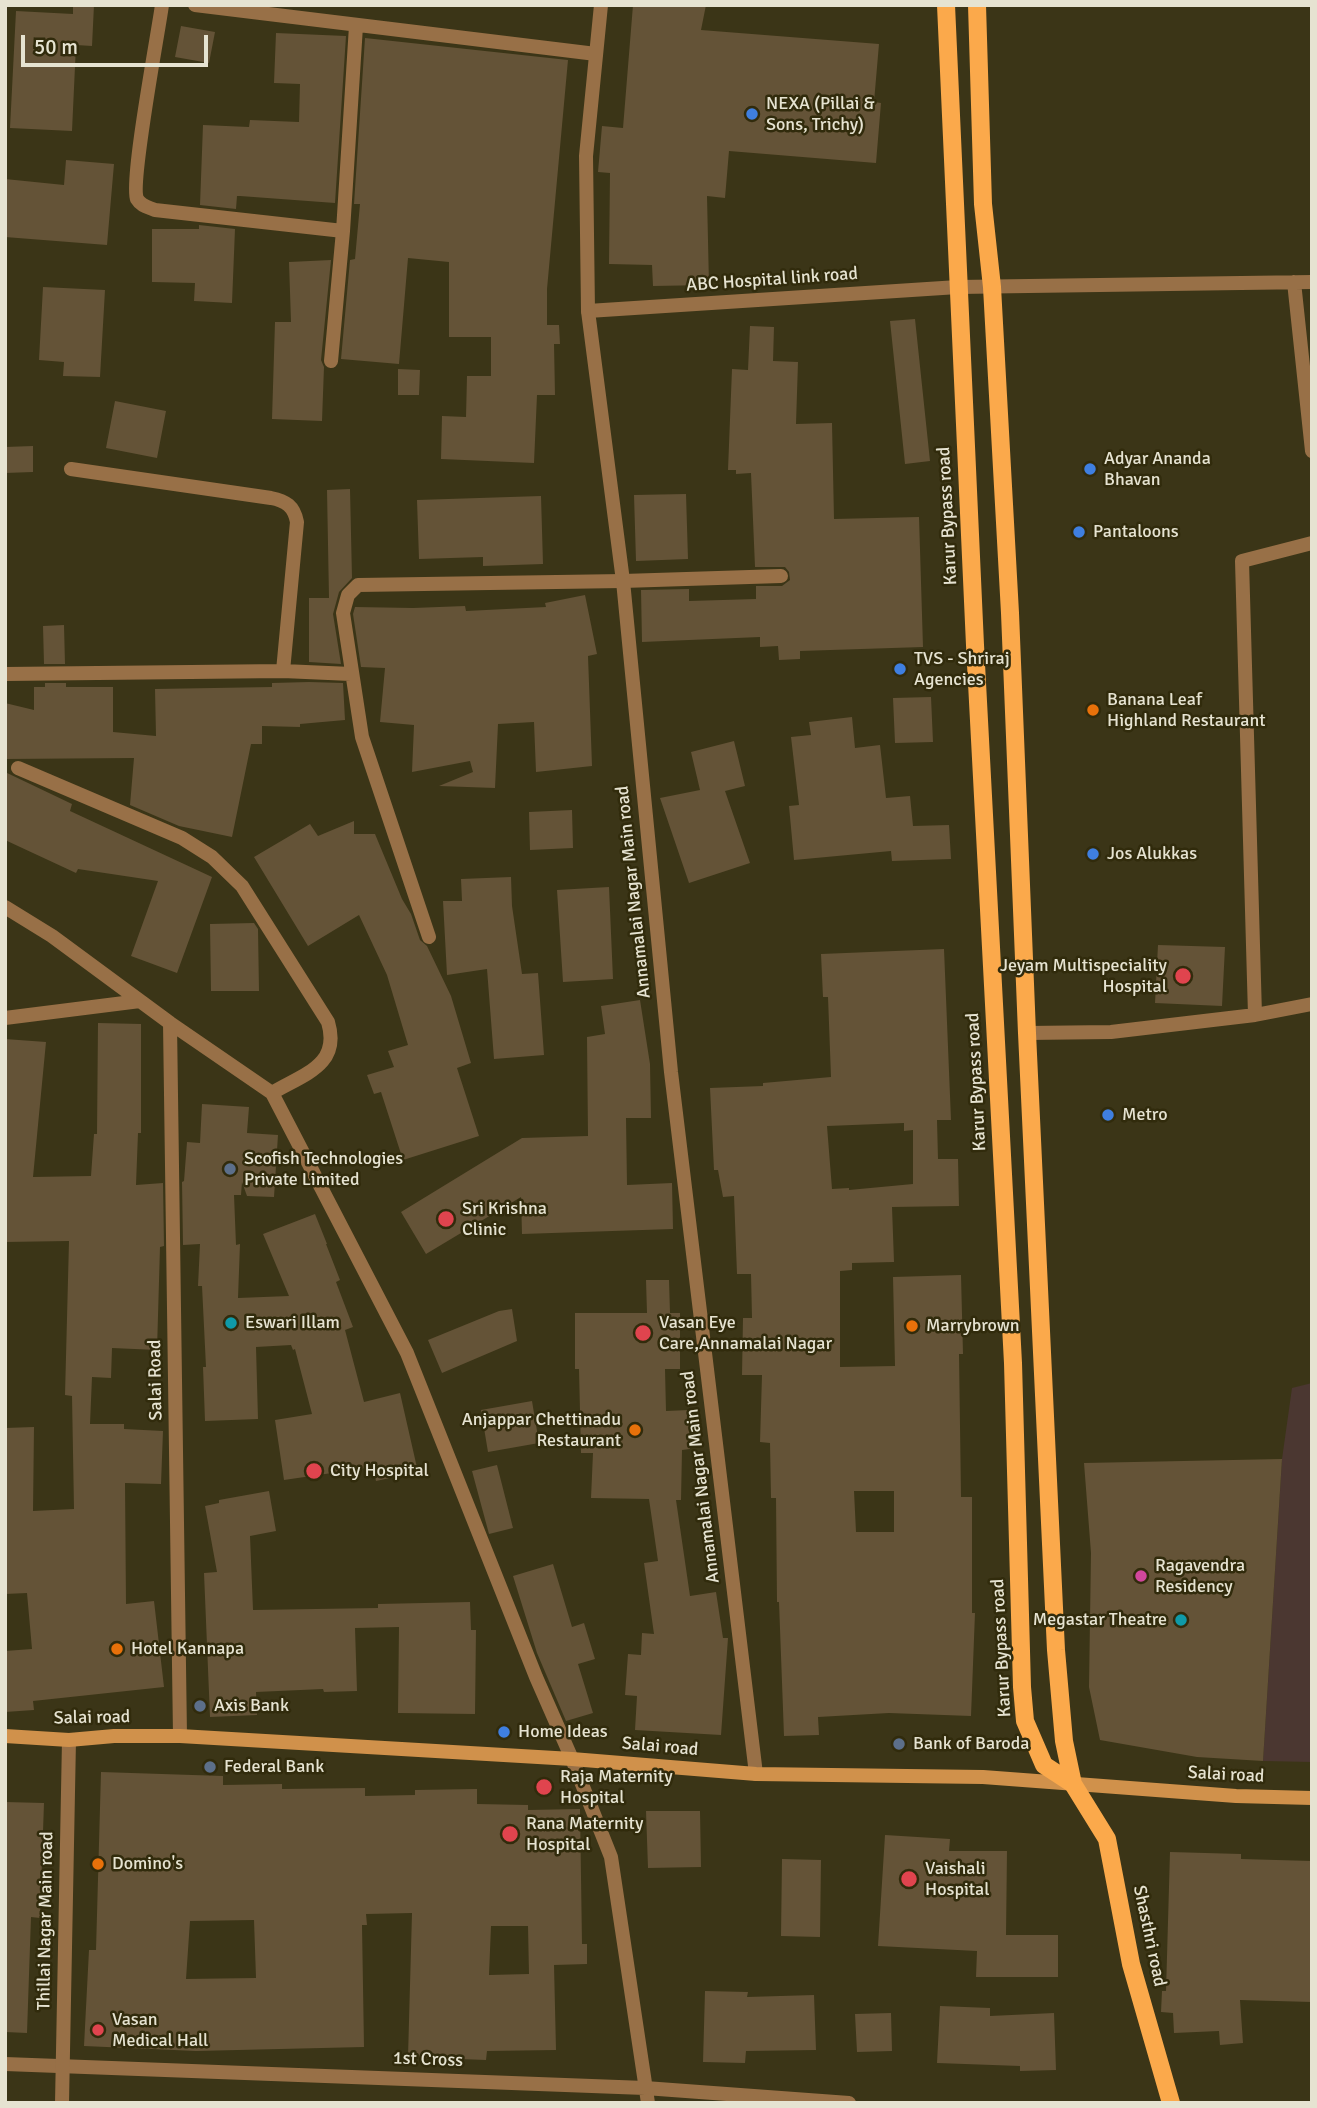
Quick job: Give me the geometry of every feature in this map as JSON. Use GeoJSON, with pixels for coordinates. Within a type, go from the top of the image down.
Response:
{"type":"FeatureCollection","features":[{"type":"Feature","properties":{"kind":"main road","name":"Karur Bypass road"},"geometry":{"type":"LineString","coordinates":[[946,5],[1013,1363],[1023,1698],[1025,1721],[1044,1765],[1073,1784]]}},
{"type":"Feature","properties":{"kind":"main road"},"geometry":{"type":"LineString","coordinates":[[977,5],[983,204],[992,286],[1010,613],[1056,1650],[1064,1741],[1073,1784]]}},
{"type":"Feature","properties":{"kind":"main road","name":"Salai road"},"geometry":{"type":"LineString","coordinates":[[5,1736],[69,1740],[114,1736],[180,1736],[572,1759],[756,1774],[983,1777],[1236,1797],[1312,1798]]}},
{"type":"Feature","properties":{"kind":"main road","name":"Shasthri road"},"geometry":{"type":"LineString","coordinates":[[1073,1784],[1107,1839],[1131,1964],[1171,2103]]}},
{"type":"Feature","properties":{"kind":"street"},"geometry":{"type":"LineString","coordinates":[[162,5],[135,189],[142,205],[155,210],[343,230]]}},
{"type":"Feature","properties":{"kind":"street"},"geometry":{"type":"LineString","coordinates":[[195,5],[596,54]]}},
{"type":"Feature","properties":{"kind":"street","name":"Annamalai Nagar Main road"},"geometry":{"type":"LineString","coordinates":[[601,5],[586,156],[588,311],[623,582],[671,1072],[756,1774]]}},
{"type":"Feature","properties":{"kind":"street"},"geometry":{"type":"LineString","coordinates":[[331,361],[343,230],[356,26]]}},
{"type":"Feature","properties":{"kind":"street"},"geometry":{"type":"LineString","coordinates":[[1294,282],[1312,451]]}},
{"type":"Feature","properties":{"kind":"street","name":"ABC Hospital link road"},"geometry":{"type":"LineString","coordinates":[[588,311],[958,287],[1312,282]]}},
{"type":"Feature","properties":{"kind":"street"},"geometry":{"type":"LineString","coordinates":[[71,469],[283,500],[291,506],[297,522],[283,671]]}},
{"type":"Feature","properties":{"kind":"street"},"geometry":{"type":"LineString","coordinates":[[1255,1014],[1242,561],[1312,543]]}},
{"type":"Feature","properties":{"kind":"street"},"geometry":{"type":"LineString","coordinates":[[429,937],[362,737],[343,612],[348,595],[358,585],[623,582],[781,576]]}},
{"type":"Feature","properties":{"kind":"street"},"geometry":{"type":"LineString","coordinates":[[5,674],[283,671],[351,674]]}},
{"type":"Feature","properties":{"kind":"street"},"geometry":{"type":"LineString","coordinates":[[18,768],[182,838],[212,857],[242,886],[328,1022],[331,1034],[331,1045],[324,1061],[272,1093]]}},
{"type":"Feature","properties":{"kind":"street"},"geometry":{"type":"LineString","coordinates":[[5,907],[52,936],[170,1023],[272,1093],[407,1353],[611,1857],[647,2095]]}},
{"type":"Feature","properties":{"kind":"street"},"geometry":{"type":"LineString","coordinates":[[5,1018],[140,1001]]}},
{"type":"Feature","properties":{"kind":"street"},"geometry":{"type":"LineString","coordinates":[[1027,1033],[1111,1032],[1312,1004]]}},
{"type":"Feature","properties":{"kind":"street","name":"Salai Road"},"geometry":{"type":"LineString","coordinates":[[170,1023],[180,1736]]}},
{"type":"Feature","properties":{"kind":"street","name":"Thillai Nagar Main road"},"geometry":{"type":"LineString","coordinates":[[62,2103],[69,1740]]}},
{"type":"Feature","properties":{"kind":"street","name":"1st Cross"},"geometry":{"type":"LineString","coordinates":[[5,2064],[849,2103]]}},
{"type":"Feature","properties":{"kind":"shaded area"},"geometry":{"type":"Polygon","coordinates":[[[1312,1383],[1312,1762],[1263,1761],[1282,1459],[1292,1388],[1312,1383]]]}},
{"type":"Feature","properties":{"kind":"building"},"geometry":{"type":"Polygon","coordinates":[[[73,5],[94,5],[92,46],[76,45],[72,131],[10,128],[16,11],[73,14],[73,5]]]}},
{"type":"Feature","properties":{"kind":"building","name":"NEXA (Pillai & Sons, Trichy)"},"geometry":{"type":"Polygon","coordinates":[[[633,5],[706,5],[701,30],[879,44],[874,102],[881,103],[876,163],[729,151],[725,198],[707,196],[709,285],[653,286],[652,265],[609,264],[610,173],[598,172],[602,126],[623,128],[633,5]]]}},
{"type":"Feature","properties":{"kind":"building"},"geometry":{"type":"Polygon","coordinates":[[[181,26],[215,32],[209,63],[175,57],[181,26]]]}},
{"type":"Feature","properties":{"kind":"building"},"geometry":{"type":"Polygon","coordinates":[[[276,33],[346,36],[335,203],[237,196],[236,209],[200,205],[203,125],[249,127],[250,120],[299,122],[300,84],[274,83],[276,33]]]}},
{"type":"Feature","properties":{"kind":"building"},"geometry":{"type":"Polygon","coordinates":[[[365,38],[568,60],[547,289],[547,325],[559,325],[560,344],[554,344],[555,395],[537,395],[534,463],[441,459],[442,416],[466,417],[467,376],[491,376],[491,337],[449,337],[449,262],[408,258],[399,364],[341,359],[350,260],[355,259],[360,204],[354,204],[365,38]]]}},
{"type":"Feature","properties":{"kind":"building"},"geometry":{"type":"Polygon","coordinates":[[[66,160],[114,164],[107,245],[5,237],[5,179],[64,185],[66,160]]]}},
{"type":"Feature","properties":{"kind":"building"},"geometry":{"type":"Polygon","coordinates":[[[199,225],[235,229],[232,303],[194,301],[195,283],[152,282],[152,229],[199,229],[199,225]]]}},
{"type":"Feature","properties":{"kind":"building"},"geometry":{"type":"Polygon","coordinates":[[[331,260],[321,360],[324,367],[322,421],[272,419],[275,322],[291,322],[289,262],[331,260]]]}},
{"type":"Feature","properties":{"kind":"building"},"geometry":{"type":"Polygon","coordinates":[[[43,287],[105,290],[100,377],[63,376],[64,362],[39,360],[43,287]]]}},
{"type":"Feature","properties":{"kind":"building"},"geometry":{"type":"Polygon","coordinates":[[[915,319],[930,461],[905,464],[890,321],[915,319]]]}},
{"type":"Feature","properties":{"kind":"building"},"geometry":{"type":"Polygon","coordinates":[[[750,326],[774,327],[773,361],[798,362],[796,424],[832,423],[834,519],[919,517],[923,647],[800,651],[800,659],[779,660],[778,646],[760,647],[760,637],[642,642],[641,590],[689,589],[689,601],[756,599],[756,586],[782,586],[790,580],[785,567],[755,567],[751,473],[736,474],[736,470],[728,470],[732,369],[748,370],[750,326]]]}},
{"type":"Feature","properties":{"kind":"building"},"geometry":{"type":"Polygon","coordinates":[[[398,369],[420,370],[419,395],[398,395],[398,369]]]}},
{"type":"Feature","properties":{"kind":"building"},"geometry":{"type":"Polygon","coordinates":[[[115,401],[166,411],[157,458],[106,448],[115,401]]]}},
{"type":"Feature","properties":{"kind":"building"},"geometry":{"type":"Polygon","coordinates":[[[33,446],[33,472],[5,473],[5,447],[33,446]]]}},
{"type":"Feature","properties":{"kind":"building"},"geometry":{"type":"Polygon","coordinates":[[[350,489],[352,578],[339,592],[333,614],[341,664],[309,662],[309,598],[329,598],[327,490],[350,489]]]}},
{"type":"Feature","properties":{"kind":"building"},"geometry":{"type":"Polygon","coordinates":[[[686,494],[688,559],[636,561],[634,495],[686,494]]]}},
{"type":"Feature","properties":{"kind":"building"},"geometry":{"type":"Polygon","coordinates":[[[541,496],[543,564],[483,566],[483,557],[419,559],[417,500],[541,496]]]}},
{"type":"Feature","properties":{"kind":"building"},"geometry":{"type":"Polygon","coordinates":[[[585,595],[597,654],[588,656],[592,766],[536,772],[534,722],[498,724],[495,788],[439,786],[473,772],[470,761],[412,772],[414,725],[380,722],[385,668],[361,667],[353,614],[355,607],[465,606],[466,611],[546,607],[545,603],[585,595]]]}},
{"type":"Feature","properties":{"kind":"building"},"geometry":{"type":"Polygon","coordinates":[[[64,625],[65,664],[44,664],[43,626],[64,625]]]}},
{"type":"Feature","properties":{"kind":"building"},"geometry":{"type":"Polygon","coordinates":[[[45,683],[66,683],[66,687],[113,687],[113,732],[156,736],[155,689],[272,687],[272,683],[343,683],[345,720],[300,724],[300,727],[262,726],[262,744],[251,744],[232,837],[179,826],[130,805],[134,758],[5,759],[5,703],[34,710],[34,687],[45,687],[45,683]]]}},
{"type":"Feature","properties":{"kind":"building"},"geometry":{"type":"Polygon","coordinates":[[[931,697],[933,742],[895,743],[893,698],[931,697]]]}},
{"type":"Feature","properties":{"kind":"building"},"geometry":{"type":"Polygon","coordinates":[[[852,717],[855,748],[880,745],[886,798],[910,796],[913,826],[949,825],[951,859],[892,861],[891,851],[794,860],[789,806],[799,805],[791,737],[811,735],[809,722],[852,717]]]}},
{"type":"Feature","properties":{"kind":"building"},"geometry":{"type":"Polygon","coordinates":[[[734,741],[745,786],[725,791],[750,863],[689,883],[660,798],[700,790],[691,752],[734,741]]]}},
{"type":"Feature","properties":{"kind":"building"},"geometry":{"type":"Polygon","coordinates":[[[5,772],[72,804],[70,811],[212,877],[177,973],[131,956],[158,881],[78,869],[76,873],[5,840],[5,772]]]}},
{"type":"Feature","properties":{"kind":"building"},"geometry":{"type":"Polygon","coordinates":[[[572,810],[573,848],[530,850],[529,812],[572,810]]]}},
{"type":"Feature","properties":{"kind":"building"},"geometry":{"type":"Polygon","coordinates":[[[354,821],[354,834],[375,834],[420,940],[427,946],[451,996],[471,1063],[457,1068],[479,1136],[403,1160],[381,1092],[374,1094],[367,1075],[394,1067],[388,1051],[408,1045],[387,975],[359,915],[308,946],[254,857],[310,824],[318,836],[354,821]]]}},
{"type":"Feature","properties":{"kind":"building"},"geometry":{"type":"Polygon","coordinates":[[[511,877],[512,906],[522,974],[538,973],[544,1055],[494,1059],[487,969],[447,975],[443,901],[462,901],[461,879],[511,877]]]}},
{"type":"Feature","properties":{"kind":"building"},"geometry":{"type":"Polygon","coordinates":[[[609,887],[613,979],[563,982],[557,890],[609,887]]]}},
{"type":"Feature","properties":{"kind":"building"},"geometry":{"type":"Polygon","coordinates":[[[254,923],[258,929],[259,991],[211,991],[210,924],[254,923]]]}},
{"type":"Feature","properties":{"kind":"building"},"geometry":{"type":"Polygon","coordinates":[[[1158,945],[1225,947],[1222,1006],[1155,1003],[1158,945]]]}},
{"type":"Feature","properties":{"kind":"building"},"geometry":{"type":"Polygon","coordinates":[[[944,949],[951,1120],[937,1120],[938,1159],[958,1159],[959,1206],[892,1207],[894,1262],[852,1263],[852,1270],[840,1271],[840,1367],[895,1366],[893,1277],[961,1275],[961,1497],[972,1497],[972,1613],[975,1613],[971,1716],[889,1713],[818,1717],[819,1735],[784,1736],[777,1602],[776,1498],[771,1498],[770,1443],[760,1442],[762,1375],[742,1375],[743,1318],[752,1318],[751,1274],[737,1274],[734,1196],[723,1197],[718,1170],[714,1170],[710,1088],[763,1086],[763,1083],[831,1077],[828,997],[823,997],[821,954],[944,949]],[[904,1123],[827,1126],[832,1189],[913,1184],[913,1130],[904,1131],[904,1123]],[[854,1491],[856,1532],[894,1532],[894,1491],[854,1491]]]}},
{"type":"Feature","properties":{"kind":"building"},"geometry":{"type":"Polygon","coordinates":[[[640,1000],[650,1064],[651,1118],[626,1118],[627,1185],[672,1183],[673,1229],[522,1234],[521,1197],[426,1254],[401,1212],[522,1138],[588,1136],[587,1037],[605,1034],[601,1006],[640,1000]]]}},
{"type":"Feature","properties":{"kind":"building"},"geometry":{"type":"Polygon","coordinates":[[[98,1023],[141,1024],[141,1133],[138,1133],[136,1185],[163,1183],[164,1246],[160,1247],[157,1350],[112,1348],[111,1378],[92,1377],[90,1424],[124,1424],[124,1429],[163,1431],[161,1484],[125,1483],[126,1604],[154,1601],[164,1687],[33,1701],[34,1710],[5,1712],[5,1651],[32,1649],[27,1593],[5,1594],[5,1428],[34,1427],[33,1511],[74,1509],[72,1396],[65,1395],[69,1241],[5,1242],[5,1039],[46,1042],[33,1177],[91,1176],[94,1134],[97,1134],[98,1023]]]}},
{"type":"Feature","properties":{"kind":"building"},"geometry":{"type":"Polygon","coordinates":[[[202,1104],[249,1107],[247,1133],[278,1135],[274,1197],[247,1196],[242,1182],[241,1195],[234,1195],[236,1245],[240,1244],[238,1298],[289,1296],[263,1234],[315,1214],[340,1280],[336,1282],[353,1327],[345,1330],[364,1402],[400,1393],[418,1472],[376,1481],[373,1467],[284,1480],[275,1420],[312,1414],[295,1349],[293,1350],[291,1345],[256,1347],[258,1419],[205,1421],[203,1367],[206,1367],[202,1286],[198,1286],[200,1244],[183,1245],[182,1182],[187,1142],[200,1143],[202,1104]]]}},
{"type":"Feature","properties":{"kind":"building"},"geometry":{"type":"Polygon","coordinates":[[[646,1280],[669,1280],[670,1313],[680,1313],[680,1369],[665,1369],[666,1411],[689,1410],[690,1449],[682,1450],[681,1500],[676,1500],[690,1596],[716,1592],[723,1638],[728,1638],[721,1735],[635,1730],[637,1696],[625,1695],[628,1654],[641,1655],[642,1633],[654,1634],[644,1563],[658,1561],[649,1499],[591,1498],[593,1453],[581,1453],[579,1369],[575,1369],[575,1313],[647,1313],[646,1280]]]}},
{"type":"Feature","properties":{"kind":"building"},"geometry":{"type":"Polygon","coordinates":[[[512,1309],[517,1341],[442,1373],[428,1340],[499,1311],[512,1309]]]}},
{"type":"Feature","properties":{"kind":"building"},"geometry":{"type":"Polygon","coordinates":[[[532,1401],[539,1443],[488,1452],[481,1410],[532,1401]]]}},
{"type":"Feature","properties":{"kind":"building","name":"Megastar Theatre"},"geometry":{"type":"Polygon","coordinates":[[[1282,1459],[1263,1761],[1197,1757],[1100,1740],[1089,1687],[1091,1553],[1084,1463],[1282,1459]]]}},
{"type":"Feature","properties":{"kind":"building"},"geometry":{"type":"Polygon","coordinates":[[[497,1465],[513,1528],[489,1534],[472,1471],[497,1465]]]}},
{"type":"Feature","properties":{"kind":"building"},"geometry":{"type":"Polygon","coordinates":[[[269,1491],[276,1531],[250,1536],[253,1610],[378,1608],[378,1604],[470,1602],[471,1630],[476,1630],[475,1714],[398,1713],[399,1627],[355,1628],[357,1691],[324,1692],[323,1689],[256,1692],[257,1715],[210,1717],[204,1573],[217,1572],[205,1506],[219,1503],[219,1500],[269,1491]]]}},
{"type":"Feature","properties":{"kind":"building"},"geometry":{"type":"Polygon","coordinates":[[[553,1564],[572,1627],[584,1623],[595,1659],[578,1664],[593,1713],[566,1721],[537,1653],[513,1576],[553,1564]]]}},
{"type":"Feature","properties":{"kind":"building"},"geometry":{"type":"Polygon","coordinates":[[[101,1772],[223,1776],[223,1785],[282,1784],[282,1789],[365,1788],[365,1796],[415,1795],[415,1790],[477,1789],[477,1804],[528,1805],[528,1810],[580,1809],[582,1944],[587,1944],[587,1964],[554,1965],[556,2050],[487,2051],[486,2060],[408,2057],[412,1913],[366,1914],[367,1925],[362,1925],[364,2047],[196,2051],[84,2046],[89,1950],[96,1950],[101,1772]],[[254,1920],[190,1921],[186,1979],[256,1978],[254,1920]],[[491,1926],[489,1975],[529,1974],[528,1926],[491,1926]]]}},
{"type":"Feature","properties":{"kind":"building"},"geometry":{"type":"Polygon","coordinates":[[[5,1802],[44,1803],[40,1918],[31,1917],[27,2033],[5,2032],[5,1802]]]}},
{"type":"Feature","properties":{"kind":"building"},"geometry":{"type":"Polygon","coordinates":[[[646,1811],[700,1811],[701,1867],[648,1868],[646,1811]]]}},
{"type":"Feature","properties":{"kind":"building"},"geometry":{"type":"Polygon","coordinates":[[[885,1835],[950,1839],[949,1851],[1007,1851],[1006,1935],[1058,1935],[1058,1977],[976,1977],[977,1951],[878,1946],[885,1835]]]}},
{"type":"Feature","properties":{"kind":"building"},"geometry":{"type":"Polygon","coordinates":[[[1170,1852],[1241,1854],[1241,1859],[1312,1861],[1312,2002],[1240,2000],[1243,2043],[1220,2045],[1219,2031],[1174,2033],[1173,2013],[1161,2012],[1162,1991],[1166,1991],[1170,1852]]]}},
{"type":"Feature","properties":{"kind":"building"},"geometry":{"type":"Polygon","coordinates":[[[782,1859],[821,1860],[820,1937],[781,1936],[782,1859]]]}},
{"type":"Feature","properties":{"kind":"building"},"geometry":{"type":"Polygon","coordinates":[[[705,1991],[748,1992],[747,1997],[814,1995],[816,2050],[746,2051],[745,2063],[703,2062],[705,1991]]]}},
{"type":"Feature","properties":{"kind":"building"},"geometry":{"type":"Polygon","coordinates":[[[940,2006],[990,2008],[990,2016],[1054,2013],[1056,2070],[1020,2071],[1020,2066],[937,2063],[940,2006]]]}},
{"type":"Feature","properties":{"kind":"building"},"geometry":{"type":"Polygon","coordinates":[[[891,2013],[892,2051],[857,2052],[855,2014],[891,2013]]]}},
{"type":"Feature","properties":{"kind":"place","name":"NEXA (Pillai & Sons, Trichy)"},"geometry":{"type":"Point","coordinates":[752,114]}},
{"type":"Feature","properties":{"kind":"place","name":"Adyar Ananda Bhavan"},"geometry":{"type":"Point","coordinates":[1090,469]}},
{"type":"Feature","properties":{"kind":"place","name":"Pantaloons"},"geometry":{"type":"Point","coordinates":[1079,532]}},
{"type":"Feature","properties":{"kind":"place","name":"TVS - Shriraj Agencies"},"geometry":{"type":"Point","coordinates":[900,669]}},
{"type":"Feature","properties":{"kind":"place","name":"Banana Leaf Highland Restaurant"},"geometry":{"type":"Point","coordinates":[1093,710]}},
{"type":"Feature","properties":{"kind":"place","name":"Jos Alukkas"},"geometry":{"type":"Point","coordinates":[1093,854]}},
{"type":"Feature","properties":{"kind":"place","name":"Jeyam Multispeciality Hospital"},"geometry":{"type":"Point","coordinates":[1183,976]}},
{"type":"Feature","properties":{"kind":"place","name":"Metro"},"geometry":{"type":"Point","coordinates":[1108,1115]}},
{"type":"Feature","properties":{"kind":"place","name":"Scofish Technologies Private Limited"},"geometry":{"type":"Point","coordinates":[230,1169]}},
{"type":"Feature","properties":{"kind":"place","name":"Sri Krishna Clinic"},"geometry":{"type":"Point","coordinates":[446,1219]}},
{"type":"Feature","properties":{"kind":"place","name":"Eswari Illam"},"geometry":{"type":"Point","coordinates":[231,1323]}},
{"type":"Feature","properties":{"kind":"place","name":"Marrybrown"},"geometry":{"type":"Point","coordinates":[912,1326]}},
{"type":"Feature","properties":{"kind":"place","name":"Vasan Eye Care,Annamalai Nagar"},"geometry":{"type":"Point","coordinates":[643,1333]}},
{"type":"Feature","properties":{"kind":"place","name":"Anjappar Chettinadu Restaurant"},"geometry":{"type":"Point","coordinates":[635,1430]}},
{"type":"Feature","properties":{"kind":"place","name":"City Hospital"},"geometry":{"type":"Point","coordinates":[314,1471]}},
{"type":"Feature","properties":{"kind":"place","name":"Ragavendra Residency"},"geometry":{"type":"Point","coordinates":[1141,1576]}},
{"type":"Feature","properties":{"kind":"place","name":"Megastar Theatre"},"geometry":{"type":"Point","coordinates":[1181,1620]}},
{"type":"Feature","properties":{"kind":"place","name":"Hotel Kannapa"},"geometry":{"type":"Point","coordinates":[117,1649]}},
{"type":"Feature","properties":{"kind":"place","name":"Axis Bank"},"geometry":{"type":"Point","coordinates":[200,1706]}},
{"type":"Feature","properties":{"kind":"place","name":"Home Ideas"},"geometry":{"type":"Point","coordinates":[504,1732]}},
{"type":"Feature","properties":{"kind":"place","name":"Bank of Baroda"},"geometry":{"type":"Point","coordinates":[899,1744]}},
{"type":"Feature","properties":{"kind":"place","name":"Federal Bank"},"geometry":{"type":"Point","coordinates":[210,1767]}},
{"type":"Feature","properties":{"kind":"place","name":"Raja Maternity Hospital"},"geometry":{"type":"Point","coordinates":[544,1787]}},
{"type":"Feature","properties":{"kind":"place","name":"Rana Maternity Hospital"},"geometry":{"type":"Point","coordinates":[510,1834]}},
{"type":"Feature","properties":{"kind":"place","name":"Domino's"},"geometry":{"type":"Point","coordinates":[98,1864]}},
{"type":"Feature","properties":{"kind":"place","name":"Vaishali Hospital"},"geometry":{"type":"Point","coordinates":[909,1879]}},
{"type":"Feature","properties":{"kind":"place","name":"Vasan Medical Hall"},"geometry":{"type":"Point","coordinates":[98,2030]}}]}
